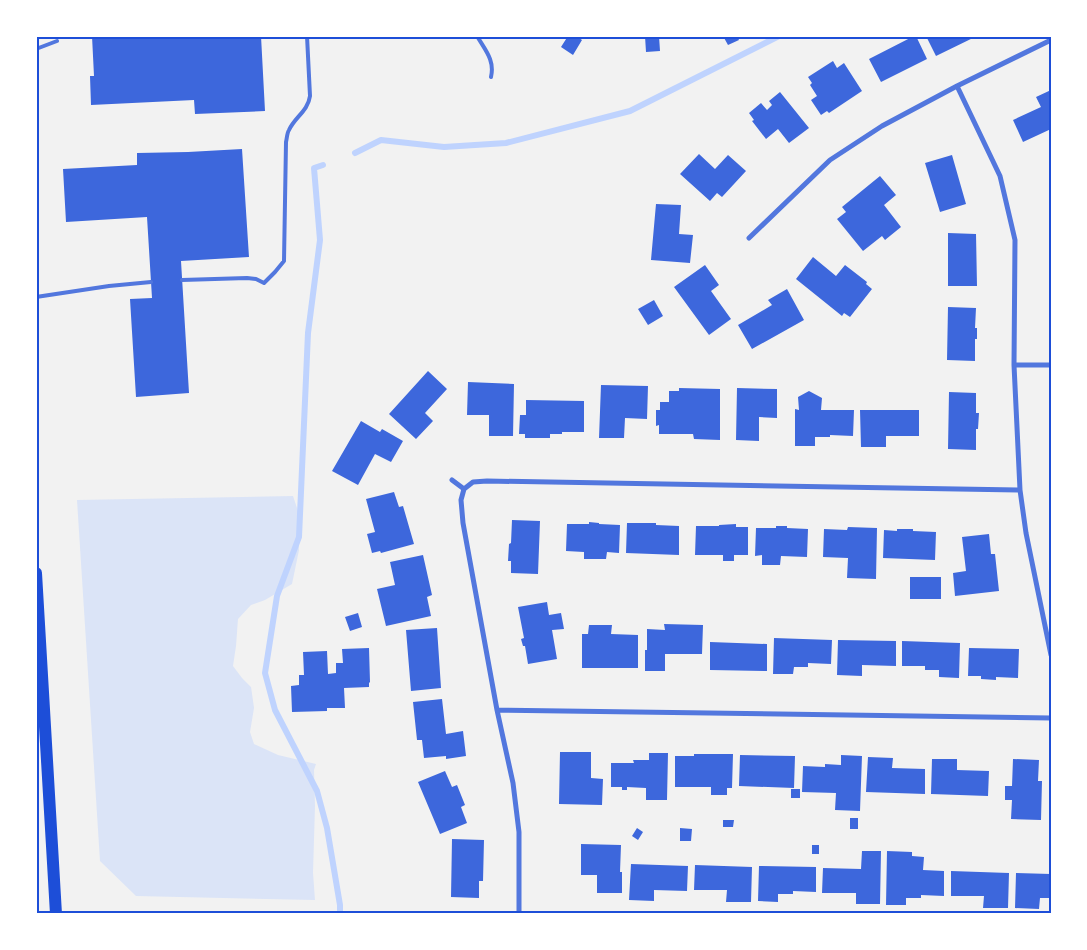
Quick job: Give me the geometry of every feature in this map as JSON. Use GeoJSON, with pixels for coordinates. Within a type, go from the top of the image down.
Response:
{"type":"FeatureCollection","features":[{"type":"Feature","properties":{"kind":"main road"},"geometry":{"type":"LineString","coordinates":[[36,574],[56,914]]}},
{"type":"Feature","properties":{"kind":"street"},"geometry":{"type":"LineString","coordinates":[[750,238],[830,160],[882,126],[957,86],[1051,40]]}},
{"type":"Feature","properties":{"kind":"street"},"geometry":{"type":"LineString","coordinates":[[957,86],[1000,176],[1015,240],[1014,365],[1020,490],[1026,533],[1051,655]]}},
{"type":"Feature","properties":{"kind":"street"},"geometry":{"type":"LineString","coordinates":[[1014,365],[1051,365]]}},
{"type":"Feature","properties":{"kind":"street"},"geometry":{"type":"LineString","coordinates":[[452,480],[464,489]]}},
{"type":"Feature","properties":{"kind":"street"},"geometry":{"type":"LineString","coordinates":[[519,914],[520,832],[513,783],[497,710],[463,523],[461,500],[464,489],[474,482],[488,481],[1020,490]]}},
{"type":"Feature","properties":{"kind":"street"},"geometry":{"type":"LineString","coordinates":[[497,710],[1051,718]]}},
{"type":"Feature","properties":{"kind":"lane"},"geometry":{"type":"LineString","coordinates":[[182,280],[247,278],[256,279],[264,283],[284,262],[286,142],[288,130],[309,103],[307,36]]}},
{"type":"Feature","properties":{"kind":"lane"},"geometry":{"type":"LineString","coordinates":[[477,36],[491,59],[493,69],[491,77]]}},
{"type":"Feature","properties":{"kind":"lane"},"geometry":{"type":"LineString","coordinates":[[36,49],[57,41]]}},
{"type":"Feature","properties":{"kind":"lane"},"geometry":{"type":"LineString","coordinates":[[36,297],[151,282]]}},
{"type":"Feature","properties":{"kind":"shaded area"},"geometry":{"type":"Polygon","coordinates":[[[293,496],[299,514],[299,550],[292,584],[265,600],[251,605],[238,619],[233,666],[251,687],[254,708],[250,732],[254,744],[278,755],[316,764],[314,770],[313,873],[315,900],[136,896],[100,861],[77,500],[293,496]]]}},
{"type":"Feature","properties":{"kind":"building"},"geometry":{"type":"Polygon","coordinates":[[[92,36],[261,36],[265,111],[195,114],[194,100],[91,105],[90,76],[94,76],[92,36]]]}},
{"type":"Feature","properties":{"kind":"building"},"geometry":{"type":"Polygon","coordinates":[[[568,36],[576,36],[582,40],[573,55],[561,47],[568,36]]]}},
{"type":"Feature","properties":{"kind":"building"},"geometry":{"type":"Polygon","coordinates":[[[645,36],[659,36],[660,51],[646,52],[645,36]]]}},
{"type":"Feature","properties":{"kind":"building"},"geometry":{"type":"Polygon","coordinates":[[[723,36],[737,36],[739,40],[728,45],[723,36]]]}},
{"type":"Feature","properties":{"kind":"building"},"geometry":{"type":"Polygon","coordinates":[[[916,36],[927,59],[881,82],[869,59],[916,36]]]}},
{"type":"Feature","properties":{"kind":"building"},"geometry":{"type":"Polygon","coordinates":[[[926,36],[977,36],[936,56],[926,36]]]}},
{"type":"Feature","properties":{"kind":"building"},"geometry":{"type":"Polygon","coordinates":[[[833,61],[837,68],[844,63],[862,91],[829,113],[827,111],[821,115],[811,100],[817,96],[810,85],[812,83],[808,77],[833,61]]]}},
{"type":"Feature","properties":{"kind":"building"},"geometry":{"type":"Polygon","coordinates":[[[1051,90],[1051,129],[1023,142],[1013,120],[1041,107],[1036,97],[1051,90]]]}},
{"type":"Feature","properties":{"kind":"building"},"geometry":{"type":"Polygon","coordinates":[[[780,92],[809,128],[789,143],[778,129],[766,139],[752,121],[754,120],[749,113],[761,103],[767,110],[772,105],[769,101],[780,92]]]}},
{"type":"Feature","properties":{"kind":"building"},"geometry":{"type":"Polygon","coordinates":[[[242,149],[249,257],[181,261],[189,393],[136,397],[130,299],[152,298],[147,217],[66,222],[63,169],[137,165],[137,153],[242,149]]]}},
{"type":"Feature","properties":{"kind":"building"},"geometry":{"type":"Polygon","coordinates":[[[699,154],[715,169],[728,155],[746,171],[722,197],[717,193],[710,201],[680,174],[699,154]]]}},
{"type":"Feature","properties":{"kind":"building"},"geometry":{"type":"Polygon","coordinates":[[[952,155],[966,204],[940,212],[925,163],[952,155]]]}},
{"type":"Feature","properties":{"kind":"building"},"geometry":{"type":"Polygon","coordinates":[[[880,176],[896,195],[884,205],[901,227],[885,240],[882,236],[863,251],[837,219],[846,212],[842,207],[880,176]]]}},
{"type":"Feature","properties":{"kind":"building"},"geometry":{"type":"Polygon","coordinates":[[[656,204],[681,205],[679,234],[693,235],[690,263],[651,260],[656,204]]]}},
{"type":"Feature","properties":{"kind":"building"},"geometry":{"type":"Polygon","coordinates":[[[948,233],[976,234],[977,286],[948,286],[948,233]]]}},
{"type":"Feature","properties":{"kind":"building"},"geometry":{"type":"Polygon","coordinates":[[[813,257],[836,276],[845,265],[867,282],[866,284],[872,289],[850,317],[844,313],[842,316],[796,279],[813,257]]]}},
{"type":"Feature","properties":{"kind":"building"},"geometry":{"type":"Polygon","coordinates":[[[705,265],[719,285],[711,291],[731,319],[709,335],[674,287],[705,265]]]}},
{"type":"Feature","properties":{"kind":"building"},"geometry":{"type":"Polygon","coordinates":[[[787,289],[804,320],[752,349],[738,325],[772,305],[768,300],[787,289]]]}},
{"type":"Feature","properties":{"kind":"building"},"geometry":{"type":"Polygon","coordinates":[[[654,300],[663,316],[648,325],[638,309],[654,300]]]}},
{"type":"Feature","properties":{"kind":"building"},"geometry":{"type":"Polygon","coordinates":[[[948,307],[976,308],[975,328],[977,328],[977,339],[975,339],[975,361],[947,360],[948,307]]]}},
{"type":"Feature","properties":{"kind":"building"},"geometry":{"type":"Polygon","coordinates":[[[428,371],[447,389],[425,413],[433,421],[416,439],[389,414],[428,371]]]}},
{"type":"Feature","properties":{"kind":"building"},"geometry":{"type":"Polygon","coordinates":[[[468,382],[514,384],[513,436],[489,436],[489,415],[467,415],[468,382]]]}},
{"type":"Feature","properties":{"kind":"building"},"geometry":{"type":"Polygon","coordinates":[[[601,385],[648,386],[647,419],[625,418],[624,438],[599,438],[601,385]]]}},
{"type":"Feature","properties":{"kind":"building"},"geometry":{"type":"Polygon","coordinates":[[[679,388],[720,389],[720,440],[694,439],[693,434],[659,434],[659,425],[656,426],[656,410],[660,410],[660,402],[669,402],[669,391],[679,391],[679,388]]]}},
{"type":"Feature","properties":{"kind":"building"},"geometry":{"type":"Polygon","coordinates":[[[737,388],[777,389],[777,418],[759,417],[759,441],[736,440],[737,388]]]}},
{"type":"Feature","properties":{"kind":"building"},"geometry":{"type":"Polygon","coordinates":[[[809,391],[822,398],[821,410],[854,410],[853,436],[830,435],[830,437],[815,437],[815,446],[795,446],[795,409],[799,410],[798,397],[809,391]]]}},
{"type":"Feature","properties":{"kind":"building"},"geometry":{"type":"Polygon","coordinates":[[[949,392],[976,393],[976,413],[979,413],[978,429],[976,429],[976,450],[948,449],[949,392]]]}},
{"type":"Feature","properties":{"kind":"building"},"geometry":{"type":"Polygon","coordinates":[[[526,400],[584,401],[584,432],[550,434],[550,438],[525,438],[525,434],[519,434],[520,415],[526,415],[526,400]]]}},
{"type":"Feature","properties":{"kind":"building"},"geometry":{"type":"Polygon","coordinates":[[[860,410],[919,410],[919,436],[886,436],[886,447],[861,447],[860,410]]]}},
{"type":"Feature","properties":{"kind":"building"},"geometry":{"type":"Polygon","coordinates":[[[361,421],[380,432],[382,429],[403,441],[391,462],[375,454],[358,485],[332,471],[361,421]]]}},
{"type":"Feature","properties":{"kind":"building"},"geometry":{"type":"Polygon","coordinates":[[[394,492],[399,507],[403,506],[414,544],[381,553],[380,551],[372,553],[367,534],[375,532],[366,499],[394,492]]]}},
{"type":"Feature","properties":{"kind":"building"},"geometry":{"type":"Polygon","coordinates":[[[512,520],[540,521],[538,574],[511,573],[511,561],[508,561],[512,520]]]}},
{"type":"Feature","properties":{"kind":"building"},"geometry":{"type":"Polygon","coordinates":[[[589,522],[620,525],[619,553],[607,552],[606,559],[584,559],[584,552],[566,551],[567,524],[589,524],[589,522]]]}},
{"type":"Feature","properties":{"kind":"building"},"geometry":{"type":"Polygon","coordinates":[[[627,523],[656,523],[656,525],[679,526],[679,555],[626,553],[627,523]]]}},
{"type":"Feature","properties":{"kind":"building"},"geometry":{"type":"Polygon","coordinates":[[[736,524],[736,527],[748,527],[748,555],[734,555],[734,561],[723,561],[723,555],[695,555],[696,526],[736,524]]]}},
{"type":"Feature","properties":{"kind":"building"},"geometry":{"type":"Polygon","coordinates":[[[776,526],[808,529],[807,557],[781,556],[780,565],[762,565],[762,555],[755,556],[756,528],[776,528],[776,526]]]}},
{"type":"Feature","properties":{"kind":"building"},"geometry":{"type":"Polygon","coordinates":[[[848,527],[877,528],[876,579],[847,578],[848,558],[823,557],[824,529],[847,530],[848,527]]]}},
{"type":"Feature","properties":{"kind":"building"},"geometry":{"type":"Polygon","coordinates":[[[897,529],[936,532],[935,560],[883,558],[884,530],[897,531],[897,529]]]}},
{"type":"Feature","properties":{"kind":"building"},"geometry":{"type":"Polygon","coordinates":[[[989,534],[991,554],[995,554],[999,591],[955,596],[953,573],[966,571],[962,537],[989,534]]]}},
{"type":"Feature","properties":{"kind":"building"},"geometry":{"type":"Polygon","coordinates":[[[423,555],[432,595],[427,597],[431,616],[386,626],[377,589],[395,585],[390,562],[423,555]]]}},
{"type":"Feature","properties":{"kind":"building"},"geometry":{"type":"Polygon","coordinates":[[[910,577],[941,577],[941,599],[910,599],[910,577]]]}},
{"type":"Feature","properties":{"kind":"building"},"geometry":{"type":"Polygon","coordinates":[[[547,602],[549,615],[561,613],[564,629],[552,630],[557,659],[528,664],[525,646],[523,646],[521,639],[524,638],[518,607],[547,602]]]}},
{"type":"Feature","properties":{"kind":"building"},"geometry":{"type":"Polygon","coordinates":[[[358,613],[362,627],[350,631],[345,617],[358,613]]]}},
{"type":"Feature","properties":{"kind":"building"},"geometry":{"type":"Polygon","coordinates":[[[664,624],[703,625],[702,654],[665,654],[665,671],[645,671],[647,629],[665,630],[664,624]]]}},
{"type":"Feature","properties":{"kind":"building"},"geometry":{"type":"Polygon","coordinates":[[[589,625],[612,625],[611,634],[638,635],[638,668],[582,668],[582,634],[588,634],[589,625]]]}},
{"type":"Feature","properties":{"kind":"building"},"geometry":{"type":"Polygon","coordinates":[[[437,628],[441,688],[411,691],[406,630],[437,628]]]}},
{"type":"Feature","properties":{"kind":"building"},"geometry":{"type":"Polygon","coordinates":[[[774,638],[832,640],[831,664],[808,663],[808,667],[794,667],[793,674],[773,674],[774,638]]]}},
{"type":"Feature","properties":{"kind":"building"},"geometry":{"type":"Polygon","coordinates":[[[838,640],[896,641],[896,666],[862,665],[862,676],[837,675],[838,640]]]}},
{"type":"Feature","properties":{"kind":"building"},"geometry":{"type":"Polygon","coordinates":[[[902,641],[960,643],[959,678],[939,677],[939,670],[925,670],[925,666],[902,666],[902,641]]]}},
{"type":"Feature","properties":{"kind":"building"},"geometry":{"type":"Polygon","coordinates":[[[710,642],[767,644],[767,671],[710,670],[710,642]]]}},
{"type":"Feature","properties":{"kind":"building"},"geometry":{"type":"Polygon","coordinates":[[[369,648],[369,687],[344,688],[345,708],[327,708],[327,711],[292,712],[291,686],[299,685],[299,675],[304,675],[303,652],[327,651],[328,674],[336,673],[336,663],[343,663],[342,649],[369,648]]]}},
{"type":"Feature","properties":{"kind":"building"},"geometry":{"type":"Polygon","coordinates":[[[969,648],[1019,649],[1018,678],[996,677],[996,680],[981,679],[981,676],[968,676],[969,648]]]}},
{"type":"Feature","properties":{"kind":"building"},"geometry":{"type":"Polygon","coordinates":[[[442,699],[446,734],[463,731],[466,756],[446,759],[446,756],[424,758],[422,740],[417,740],[413,702],[442,699]]]}},
{"type":"Feature","properties":{"kind":"building"},"geometry":{"type":"Polygon","coordinates":[[[560,752],[591,752],[591,778],[603,779],[602,805],[559,804],[560,752]]]}},
{"type":"Feature","properties":{"kind":"building"},"geometry":{"type":"Polygon","coordinates":[[[649,753],[668,753],[667,800],[646,800],[646,788],[627,787],[627,790],[622,790],[622,787],[611,787],[611,763],[634,763],[633,760],[649,760],[649,753]]]}},
{"type":"Feature","properties":{"kind":"building"},"geometry":{"type":"Polygon","coordinates":[[[694,754],[733,754],[732,788],[727,788],[727,795],[711,795],[711,787],[675,787],[675,756],[694,756],[694,754]]]}},
{"type":"Feature","properties":{"kind":"building"},"geometry":{"type":"Polygon","coordinates":[[[740,755],[795,756],[794,788],[739,786],[740,755]]]}},
{"type":"Feature","properties":{"kind":"building"},"geometry":{"type":"Polygon","coordinates":[[[841,755],[862,756],[860,811],[835,810],[836,793],[802,792],[803,766],[825,767],[825,764],[841,765],[841,755]]]}},
{"type":"Feature","properties":{"kind":"building"},"geometry":{"type":"Polygon","coordinates":[[[868,757],[893,758],[892,768],[925,769],[925,794],[866,792],[868,757]]]}},
{"type":"Feature","properties":{"kind":"building"},"geometry":{"type":"Polygon","coordinates":[[[932,759],[957,759],[957,770],[989,771],[988,796],[931,794],[932,759]]]}},
{"type":"Feature","properties":{"kind":"building"},"geometry":{"type":"Polygon","coordinates":[[[1013,759],[1039,760],[1038,781],[1042,781],[1041,820],[1011,819],[1012,800],[1005,800],[1005,786],[1012,786],[1013,759]]]}},
{"type":"Feature","properties":{"kind":"building"},"geometry":{"type":"Polygon","coordinates":[[[445,771],[452,787],[457,785],[465,805],[461,807],[467,823],[440,834],[418,782],[445,771]]]}},
{"type":"Feature","properties":{"kind":"building"},"geometry":{"type":"Polygon","coordinates":[[[791,789],[800,789],[800,798],[791,798],[791,789]]]}},
{"type":"Feature","properties":{"kind":"building"},"geometry":{"type":"Polygon","coordinates":[[[850,818],[858,818],[858,829],[850,829],[850,818]]]}},
{"type":"Feature","properties":{"kind":"building"},"geometry":{"type":"Polygon","coordinates":[[[723,820],[734,820],[733,827],[723,827],[723,820]]]}},
{"type":"Feature","properties":{"kind":"building"},"geometry":{"type":"Polygon","coordinates":[[[637,828],[643,832],[638,840],[632,836],[637,828]]]}},
{"type":"Feature","properties":{"kind":"building"},"geometry":{"type":"Polygon","coordinates":[[[680,828],[692,829],[691,841],[680,841],[680,828]]]}},
{"type":"Feature","properties":{"kind":"building"},"geometry":{"type":"Polygon","coordinates":[[[452,839],[484,840],[483,881],[479,881],[479,898],[451,897],[452,839]]]}},
{"type":"Feature","properties":{"kind":"building"},"geometry":{"type":"Polygon","coordinates":[[[581,844],[621,845],[620,872],[622,872],[622,893],[597,893],[597,875],[581,875],[581,844]]]}},
{"type":"Feature","properties":{"kind":"building"},"geometry":{"type":"Polygon","coordinates":[[[812,845],[819,845],[819,854],[812,854],[812,845]]]}},
{"type":"Feature","properties":{"kind":"building"},"geometry":{"type":"Polygon","coordinates":[[[862,851],[881,851],[880,904],[856,904],[856,893],[822,893],[823,868],[861,869],[862,851]]]}},
{"type":"Feature","properties":{"kind":"building"},"geometry":{"type":"Polygon","coordinates":[[[887,851],[912,852],[912,856],[924,857],[923,870],[944,871],[944,896],[921,895],[921,898],[906,898],[906,905],[886,905],[887,851]]]}},
{"type":"Feature","properties":{"kind":"building"},"geometry":{"type":"Polygon","coordinates":[[[631,864],[688,866],[687,891],[654,890],[654,901],[629,900],[631,864]]]}},
{"type":"Feature","properties":{"kind":"building"},"geometry":{"type":"Polygon","coordinates":[[[695,865],[752,867],[751,902],[726,902],[727,890],[694,890],[695,865]]]}},
{"type":"Feature","properties":{"kind":"building"},"geometry":{"type":"Polygon","coordinates":[[[759,866],[816,867],[816,892],[793,891],[793,894],[778,894],[778,902],[758,901],[759,866]]]}},
{"type":"Feature","properties":{"kind":"building"},"geometry":{"type":"Polygon","coordinates":[[[951,871],[1009,873],[1008,908],[983,908],[984,896],[951,896],[951,871]]]}},
{"type":"Feature","properties":{"kind":"building"},"geometry":{"type":"Polygon","coordinates":[[[1016,873],[1051,874],[1051,898],[1040,898],[1039,909],[1015,908],[1016,873]]]}},
{"type":"Feature","properties":{"kind":"waterway"},"geometry":{"type":"LineString","coordinates":[[355,153],[381,140],[444,147],[506,143],[630,111],[779,36]]}},
{"type":"Feature","properties":{"kind":"waterway"},"geometry":{"type":"LineString","coordinates":[[323,165],[314,168],[320,240],[308,333],[299,537],[277,596],[265,673],[275,710],[317,791],[327,828],[340,914]]}}]}
